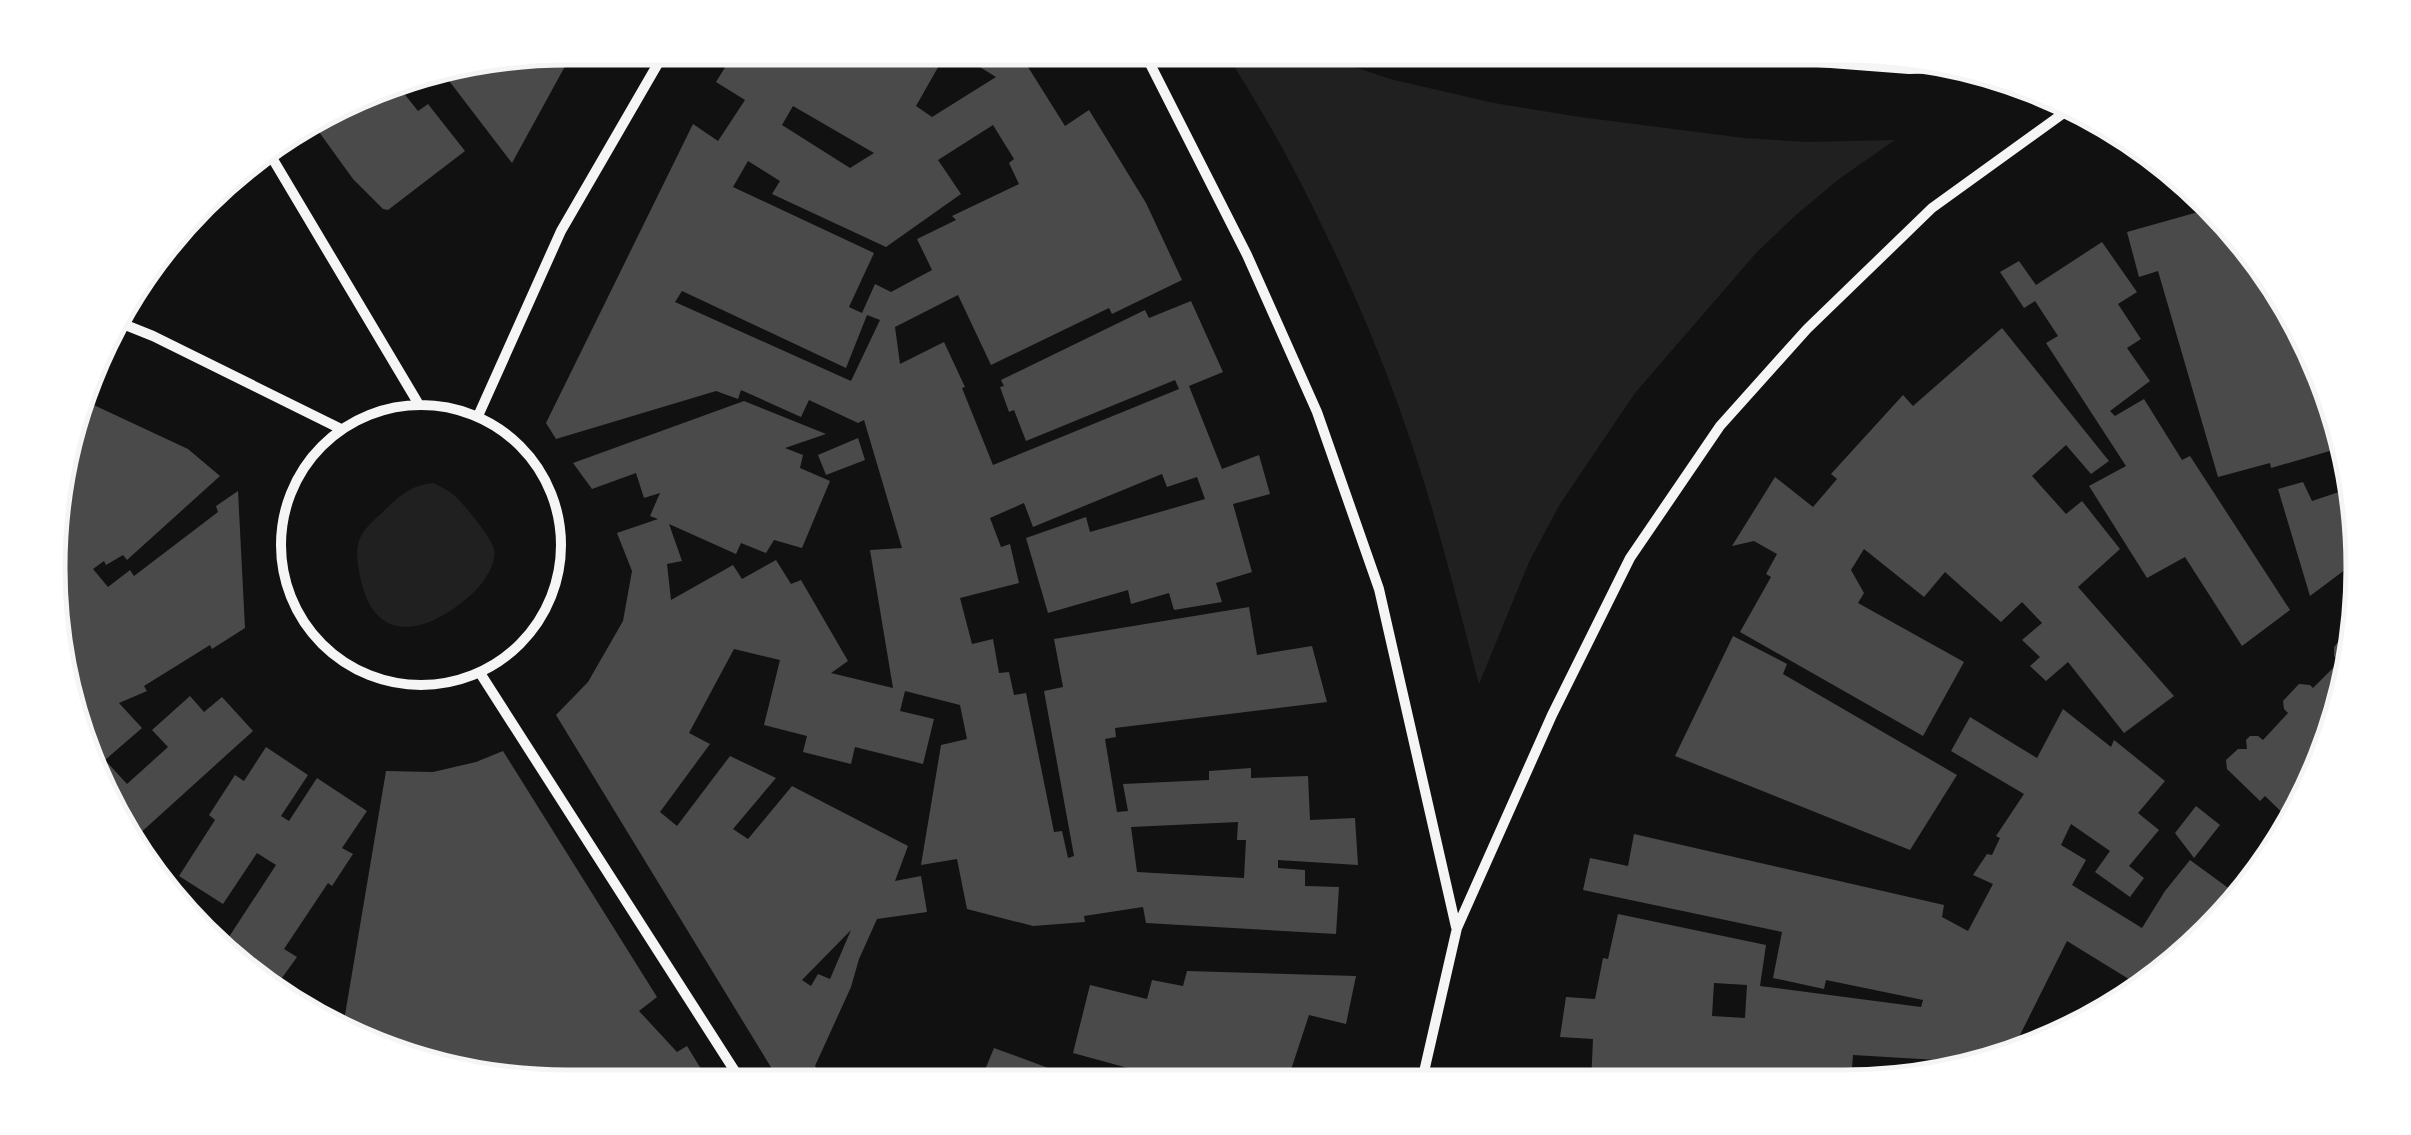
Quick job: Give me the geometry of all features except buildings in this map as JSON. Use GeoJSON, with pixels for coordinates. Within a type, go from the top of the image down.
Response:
{"type":"FeatureCollection","features":[{"type":"Feature","properties":{"kind":"street"},"geometry":{"type":"LineString","coordinates":[[478,416],[561,231],[656,65]]}},
{"type":"Feature","properties":{"kind":"street"},"geometry":{"type":"LineString","coordinates":[[1151,65],[1247,255],[1317,412],[1379,589],[1457,928]]}},
{"type":"Feature","properties":{"kind":"street"},"geometry":{"type":"LineString","coordinates":[[1424,1070],[1457,928],[1552,715],[1630,558],[1720,426],[1807,329],[1932,208],[2061,115]]}},
{"type":"Feature","properties":{"kind":"street"},"geometry":{"type":"LineString","coordinates":[[274,160],[418,403]]}},
{"type":"Feature","properties":{"kind":"street"},"geometry":{"type":"LineString","coordinates":[[127,326],[341,428]]}},
{"type":"Feature","properties":{"kind":"street"},"geometry":{"type":"LineString","coordinates":[[418,403],[478,416],[509,435],[533,461],[551,492],[561,527],[561,562],[552,598],[534,628],[510,654],[480,673],[440,685],[398,684],[359,671],[324,648],[299,615],[283,575],[281,534],[290,493],[311,457],[341,428],[377,410],[418,403]]}},
{"type":"Feature","properties":{"kind":"street"},"geometry":{"type":"LineString","coordinates":[[480,673],[734,1070]]}},
{"type":"Feature","properties":{"kind":"shaded area"},"geometry":{"type":"Polygon","coordinates":[[[1233,65],[1348,65],[1390,79],[1494,103],[1744,138],[1806,142],[1895,140],[1839,179],[1757,252],[1635,393],[1560,504],[1529,562],[1479,684],[1448,565],[1400,410],[1339,261],[1270,126],[1233,65]]]}},
{"type":"Feature","properties":{"kind":"shaded area"},"geometry":{"type":"Polygon","coordinates":[[[433,483],[453,495],[473,516],[492,544],[494,560],[479,586],[444,615],[410,627],[395,626],[369,604],[359,570],[359,541],[370,524],[397,498],[413,488],[433,483]]]}}]}
